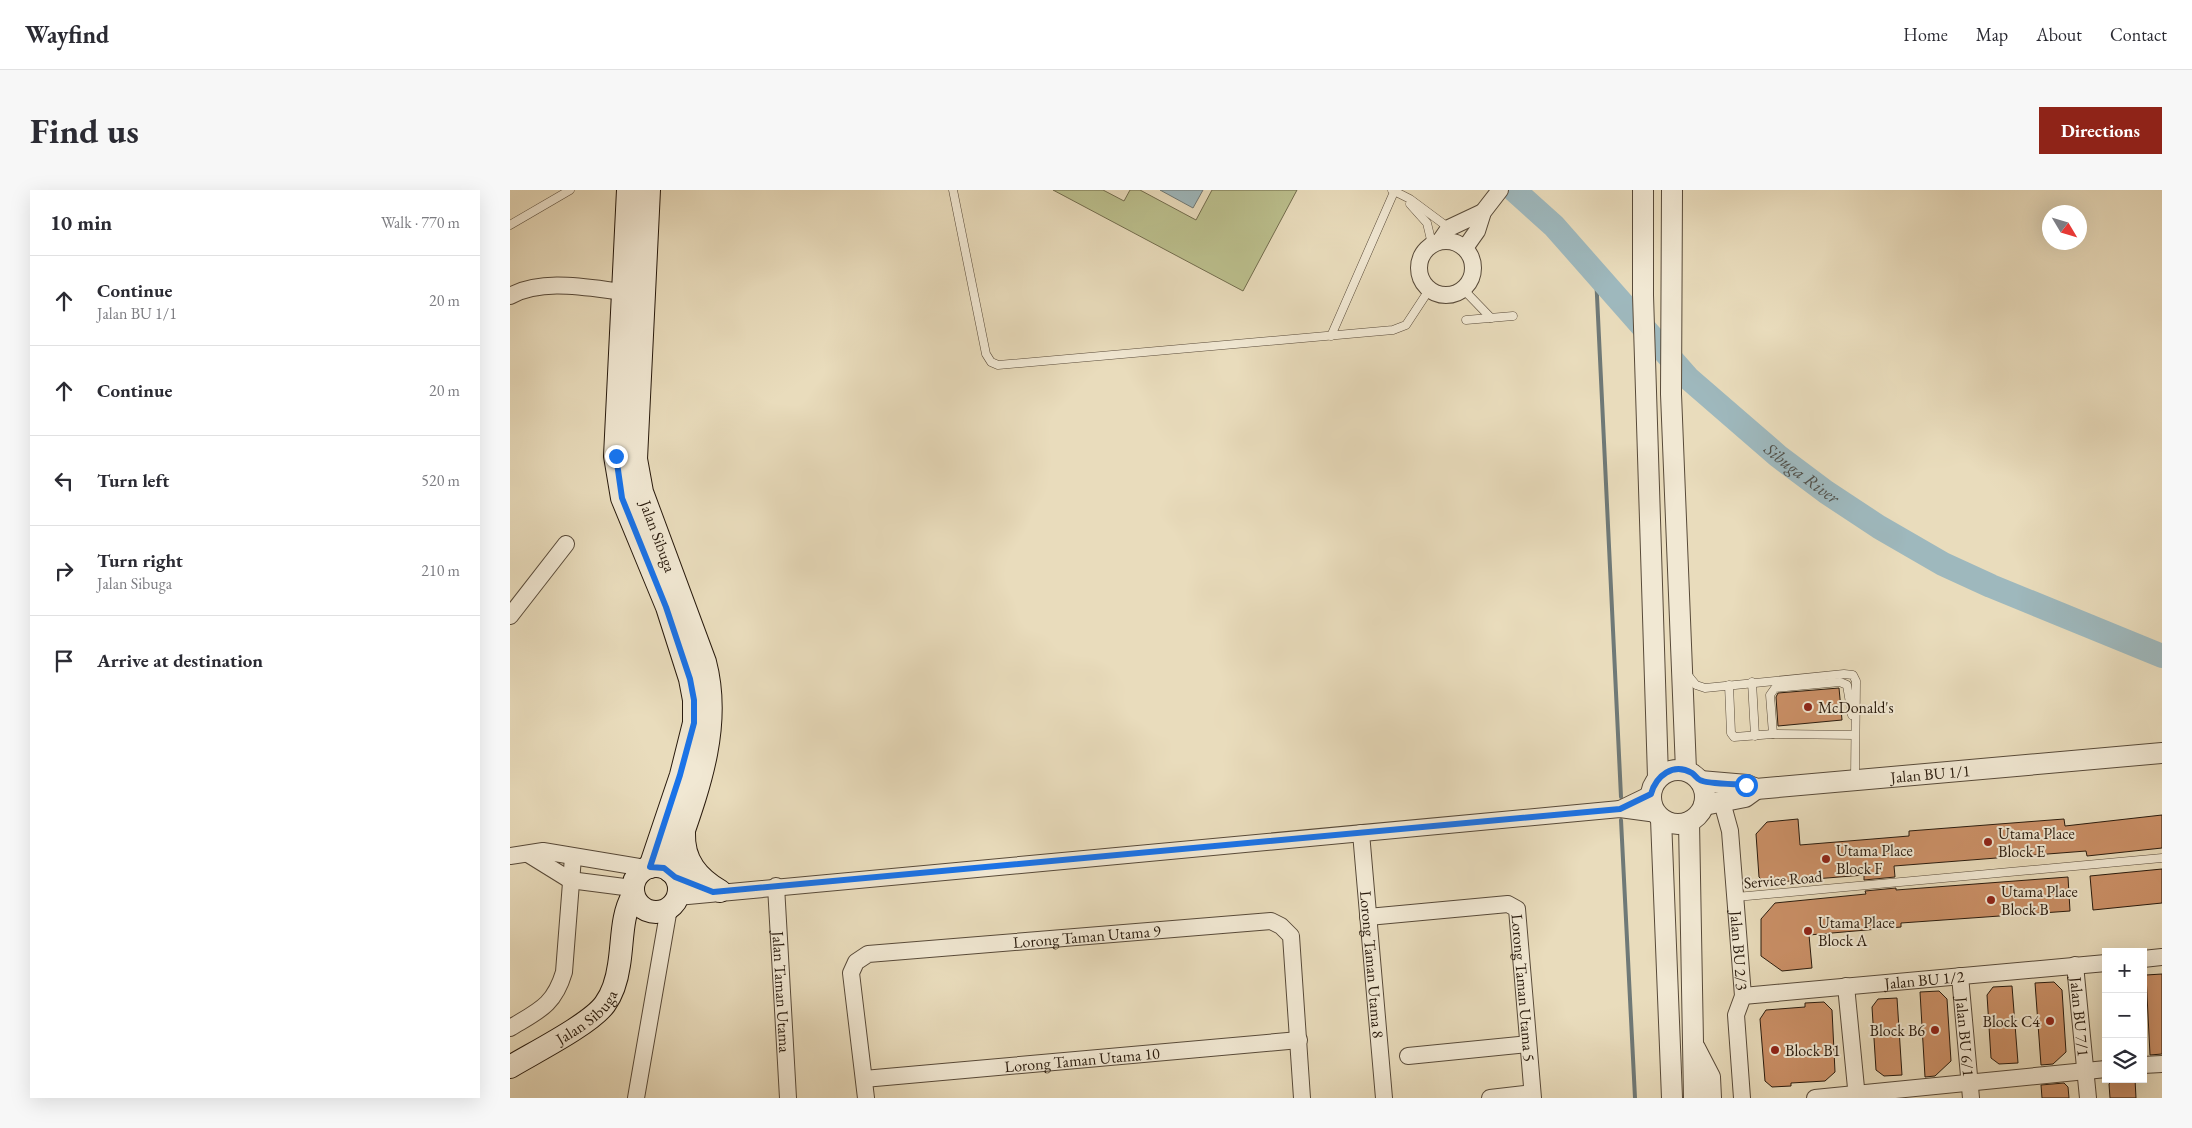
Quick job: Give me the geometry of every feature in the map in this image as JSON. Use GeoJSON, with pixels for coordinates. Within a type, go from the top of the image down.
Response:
{"type":"FeatureCollection","features":[{"type":"Feature","properties":{"kind":"main road","name":"Jalan Sibuga"},"geometry":{"type":"LineString","coordinates":[[628,190],[616,456],[622,498],[666,607],[690,679],[694,700],[694,723],[685,758],[662,886]]}},
{"type":"Feature","properties":{"kind":"main road","name":"Jalan Sibuga"},"geometry":{"type":"LineString","coordinates":[[649,190],[636,459],[642,492],[705,662],[711,701],[711,726],[704,764],[684,827],[662,886]]}},
{"type":"Feature","properties":{"kind":"main road"},"geometry":{"type":"LineString","coordinates":[[684,827],[684,844],[688,862],[717,892]]}},
{"type":"Feature","properties":{"kind":"main road"},"geometry":{"type":"LineString","coordinates":[[633,891],[636,902],[662,886]]}},
{"type":"Feature","properties":{"kind":"main road"},"geometry":{"type":"LineString","coordinates":[[624,936],[662,886]]}},
{"type":"Feature","properties":{"kind":"main road","name":"Jalan Sibuga"},"geometry":{"type":"LineString","coordinates":[[510,1067],[593,1017],[605,1004],[613,990],[617,976],[624,936],[624,919],[633,891]]}},
{"type":"Feature","properties":{"kind":"street"},"geometry":{"type":"LineString","coordinates":[[1465,248],[1477,230],[1486,208],[1500,190]]}},
{"type":"Feature","properties":{"kind":"street"},"geometry":{"type":"LineString","coordinates":[[1643,190],[1643,295],[1655,786],[1653,808],[1659,816],[1672,1098]]}},
{"type":"Feature","properties":{"kind":"street"},"geometry":{"type":"LineString","coordinates":[[1672,190],[1671,394],[1682,667],[1693,775],[1713,804]]}},
{"type":"Feature","properties":{"kind":"street"},"geometry":{"type":"LineString","coordinates":[[1440,237],[1454,241],[1465,248],[1473,264],[1472,273],[1463,289],[1446,295],[1429,290],[1423,283],[1418,266],[1420,257],[1440,237],[1486,208]]}},
{"type":"Feature","properties":{"kind":"street"},"geometry":{"type":"LineString","coordinates":[[510,296],[524,289],[556,286],[624,292]]}},
{"type":"Feature","properties":{"kind":"street"},"geometry":{"type":"LineString","coordinates":[[510,616],[566,544]]}},
{"type":"Feature","properties":{"kind":"street","name":"Jalan BU 1/1"},"geometry":{"type":"LineString","coordinates":[[1693,775],[1746,785],[1756,789],[2162,753]]}},
{"type":"Feature","properties":{"kind":"street"},"geometry":{"type":"LineString","coordinates":[[1620,809],[1655,786],[1671,770],[1693,775]]}},
{"type":"Feature","properties":{"kind":"street"},"geometry":{"type":"LineString","coordinates":[[510,856],[543,851],[574,857],[662,886],[717,892],[1620,809],[1659,816],[1674,824],[1689,822],[1713,804],[1745,796],[1756,789]]}},
{"type":"Feature","properties":{"kind":"street","name":"Jalan BU 2/3"},"geometry":{"type":"LineString","coordinates":[[1713,804],[1730,831],[1743,996],[1736,1015],[1742,1098]]}},
{"type":"Feature","properties":{"kind":"street"},"geometry":{"type":"LineString","coordinates":[[1689,822],[1694,1098]]}},
{"type":"Feature","properties":{"kind":"street","name":"Lorong Taman Utama 8"},"geometry":{"type":"LineString","coordinates":[[1361,832],[1384,1098]]}},
{"type":"Feature","properties":{"kind":"street"},"geometry":{"type":"LineString","coordinates":[[528,854],[570,880],[633,891]]}},
{"type":"Feature","properties":{"kind":"street"},"geometry":{"type":"LineString","coordinates":[[510,1028],[538,1011],[559,990],[564,972],[570,880],[574,857]]}},
{"type":"Feature","properties":{"kind":"street"},"geometry":{"type":"LineString","coordinates":[[636,1098],[662,886]]}},
{"type":"Feature","properties":{"kind":"street","name":"Jalan Taman Utama"},"geometry":{"type":"LineString","coordinates":[[776,886],[788,1098]]}},
{"type":"Feature","properties":{"kind":"street","name":"Lorong Taman Utama 5"},"geometry":{"type":"LineString","coordinates":[[1368,918],[1512,905],[1517,909],[1532,1096]]}},
{"type":"Feature","properties":{"kind":"street","name":"Lorong Taman Utama 9"},"geometry":{"type":"LineString","coordinates":[[866,1098],[851,973],[856,962],[868,954],[1271,921],[1281,926],[1291,936],[1302,1098]]}},
{"type":"Feature","properties":{"kind":"street"},"geometry":{"type":"LineString","coordinates":[[2147,959],[2162,957]]}},
{"type":"Feature","properties":{"kind":"street","name":"Jalan BU 1/2"},"geometry":{"type":"LineString","coordinates":[[1743,996],[2102,963]]}},
{"type":"Feature","properties":{"kind":"street","name":"Jalan BU 7/1"},"geometry":{"type":"LineString","coordinates":[[2074,966],[2088,1098]]}},
{"type":"Feature","properties":{"kind":"street","name":"Jalan BU 6/1"},"geometry":{"type":"LineString","coordinates":[[1960,976],[1970,1090]]}},
{"type":"Feature","properties":{"kind":"street"},"geometry":{"type":"LineString","coordinates":[[1846,986],[1857,1096]]}},
{"type":"Feature","properties":{"kind":"street","name":"Lorong Taman Utama 10"},"geometry":{"type":"LineString","coordinates":[[864,1079],[1299,1040]]}},
{"type":"Feature","properties":{"kind":"street"},"geometry":{"type":"LineString","coordinates":[[1408,1056],[1528,1044]]}},
{"type":"Feature","properties":{"kind":"street"},"geometry":{"type":"LineString","coordinates":[[1693,1044],[1710,1077],[1712,1098]]}},
{"type":"Feature","properties":{"kind":"street"},"geometry":{"type":"LineString","coordinates":[[2147,1066],[2162,1064]]}},
{"type":"Feature","properties":{"kind":"street"},"geometry":{"type":"LineString","coordinates":[[1815,1098],[1970,1090],[2102,1069]]}},
{"type":"Feature","properties":{"kind":"street"},"geometry":{"type":"LineString","coordinates":[[1490,1098],[1532,1096]]}},
{"type":"Feature","properties":{"kind":"lane"},"geometry":{"type":"LineString","coordinates":[[510,225],[570,190]]}},
{"type":"Feature","properties":{"kind":"lane"},"geometry":{"type":"LineString","coordinates":[[952,190],[986,354],[994,364],[998,365],[1092,355],[1386,331],[1406,325],[1429,290]]}},
{"type":"Feature","properties":{"kind":"lane"},"geometry":{"type":"LineString","coordinates":[[1331,336],[1396,192]]}},
{"type":"Feature","properties":{"kind":"lane"},"geometry":{"type":"LineString","coordinates":[[1396,192],[1440,237]]}},
{"type":"Feature","properties":{"kind":"lane"},"geometry":{"type":"LineString","coordinates":[[1396,192],[1440,237]]}},
{"type":"Feature","properties":{"kind":"lane"},"geometry":{"type":"LineString","coordinates":[[1463,289],[1491,318]]}},
{"type":"Feature","properties":{"kind":"lane"},"geometry":{"type":"LineString","coordinates":[[1466,320],[1514,316]]}},
{"type":"Feature","properties":{"kind":"lane"},"geometry":{"type":"LineString","coordinates":[[1682,667],[1696,685],[1706,688],[1752,682],[1844,674],[1853,675],[1856,681],[1855,779]]}},
{"type":"Feature","properties":{"kind":"lane"},"geometry":{"type":"LineString","coordinates":[[1752,682],[1755,736]]}},
{"type":"Feature","properties":{"kind":"lane"},"geometry":{"type":"LineString","coordinates":[[1773,734],[1770,695],[1775,688],[1833,682],[1847,685],[1855,726]]}},
{"type":"Feature","properties":{"kind":"lane"},"geometry":{"type":"LineString","coordinates":[[1729,685],[1732,733],[1734,737],[1773,734],[1854,735]]}},
{"type":"Feature","properties":{"kind":"lane","name":"Service Road"},"geometry":{"type":"LineString","coordinates":[[1736,898],[2162,858]]}},
{"type":"Feature","properties":{"kind":"green space"},"geometry":{"type":"Polygon","coordinates":[[[1053,190],[1103,190],[1124,201],[1130,190],[1140,190],[1196,220],[1212,190],[1297,190],[1243,291],[1053,190]]]}},
{"type":"Feature","properties":{"kind":"water"},"geometry":{"type":"Polygon","coordinates":[[[1160,190],[1203,190],[1193,208],[1160,190]]]}},
{"type":"Feature","properties":{"kind":"building","name":"McDonald's"},"geometry":{"type":"Polygon","coordinates":[[[1839,688],[1842,720],[1778,726],[1776,697],[1778,693],[1839,688]]]}},
{"type":"Feature","properties":{"kind":"building"},"geometry":{"type":"Polygon","coordinates":[[[2162,815],[2162,848],[2087,856],[2086,851],[1894,866],[1895,877],[1864,880],[1864,875],[1765,883],[1759,877],[1756,834],[1767,822],[1798,819],[1800,845],[1909,836],[1909,831],[2064,819],[2065,826],[2162,815]]]}},
{"type":"Feature","properties":{"kind":"building"},"geometry":{"type":"Polygon","coordinates":[[[2162,869],[2162,903],[2093,910],[2090,876],[2162,869]]]}},
{"type":"Feature","properties":{"kind":"building"},"geometry":{"type":"Polygon","coordinates":[[[2068,877],[2070,911],[1901,923],[1901,927],[1809,935],[1812,968],[1782,971],[1761,956],[1761,919],[1775,903],[1866,894],[1865,891],[1896,888],[1896,890],[2068,877]]]}},
{"type":"Feature","properties":{"kind":"building"},"geometry":{"type":"Polygon","coordinates":[[[2162,974],[2162,1054],[2150,1055],[2147,975],[2162,974]]]}},
{"type":"Feature","properties":{"kind":"building","name":"Block C4"},"geometry":{"type":"Polygon","coordinates":[[[2054,982],[2062,990],[2066,1052],[2053,1064],[2041,1065],[2035,983],[2054,982]]]}},
{"type":"Feature","properties":{"kind":"building"},"geometry":{"type":"Polygon","coordinates":[[[2012,986],[2018,1063],[1999,1064],[1991,1058],[1987,995],[1993,987],[2012,986]]]}},
{"type":"Feature","properties":{"kind":"building","name":"Block B6"},"geometry":{"type":"Polygon","coordinates":[[[1939,991],[1947,999],[1951,1061],[1935,1076],[1925,1077],[1920,992],[1939,991]]]}},
{"type":"Feature","properties":{"kind":"building"},"geometry":{"type":"Polygon","coordinates":[[[1897,998],[1902,1075],[1884,1076],[1876,1070],[1872,1007],[1878,999],[1897,998]]]}},
{"type":"Feature","properties":{"kind":"building"},"geometry":{"type":"Polygon","coordinates":[[[1824,1002],[1832,1010],[1835,1072],[1825,1081],[1791,1083],[1791,1086],[1772,1087],[1765,1081],[1760,1019],[1766,1010],[1805,1007],[1805,1003],[1824,1002]]]}},
{"type":"Feature","properties":{"kind":"building"},"geometry":{"type":"Polygon","coordinates":[[[2064,1083],[2068,1087],[2069,1098],[2042,1098],[2041,1085],[2064,1083]]]}},
{"type":"Feature","properties":{"kind":"building"},"geometry":{"type":"Polygon","coordinates":[[[2135,1083],[2136,1098],[2110,1098],[2109,1084],[2135,1083]]]}},
{"type":"Feature","properties":{"kind":"waterway","name":"Sibuga River"},"geometry":{"type":"LineString","coordinates":[[1514,190],[1554,226],[1688,378],[1778,456],[1826,492],[1879,527],[1943,564],[1991,586],[2162,656]]}},
{"type":"Feature","properties":{"kind":"waterway"},"geometry":{"type":"LineString","coordinates":[[1596,275],[1621,797]]}},
{"type":"Feature","properties":{"kind":"waterway"},"geometry":{"type":"LineString","coordinates":[[1621,820],[1635,1098]]}},
{"type":"Feature","properties":{"kind":"place","name":"McDonald's"},"geometry":{"type":"Point","coordinates":[1808,707]}},
{"type":"Feature","properties":{"kind":"place","name":"Utama Place Block E"},"geometry":{"type":"Point","coordinates":[1988,842]}},
{"type":"Feature","properties":{"kind":"place","name":"Utama Place Block F"},"geometry":{"type":"Point","coordinates":[1826,859]}},
{"type":"Feature","properties":{"kind":"place","name":"Utama Place Block B"},"geometry":{"type":"Point","coordinates":[1991,900]}},
{"type":"Feature","properties":{"kind":"place","name":"Utama Place Block A"},"geometry":{"type":"Point","coordinates":[1808,931]}},
{"type":"Feature","properties":{"kind":"place","name":"Block C4"},"geometry":{"type":"Point","coordinates":[2050,1021]}},
{"type":"Feature","properties":{"kind":"place","name":"Block B6"},"geometry":{"type":"Point","coordinates":[1935,1030]}},
{"type":"Feature","properties":{"kind":"place","name":"Block B1"},"geometry":{"type":"Point","coordinates":[1775,1050]}},
{"type":"Feature","properties":{"kind":"route"},"geometry":{"type":"LineString","coordinates":[[616,456],[622,498],[634,532],[666,607],[690,679],[694,700],[694,723],[680,775],[650,867],[658,866],[664,868],[675,877],[713,892],[1620,809],[1651,794],[1653,785],[1664,773],[1679,769],[1692,773],[1700,781],[1746,785]]}}]}
